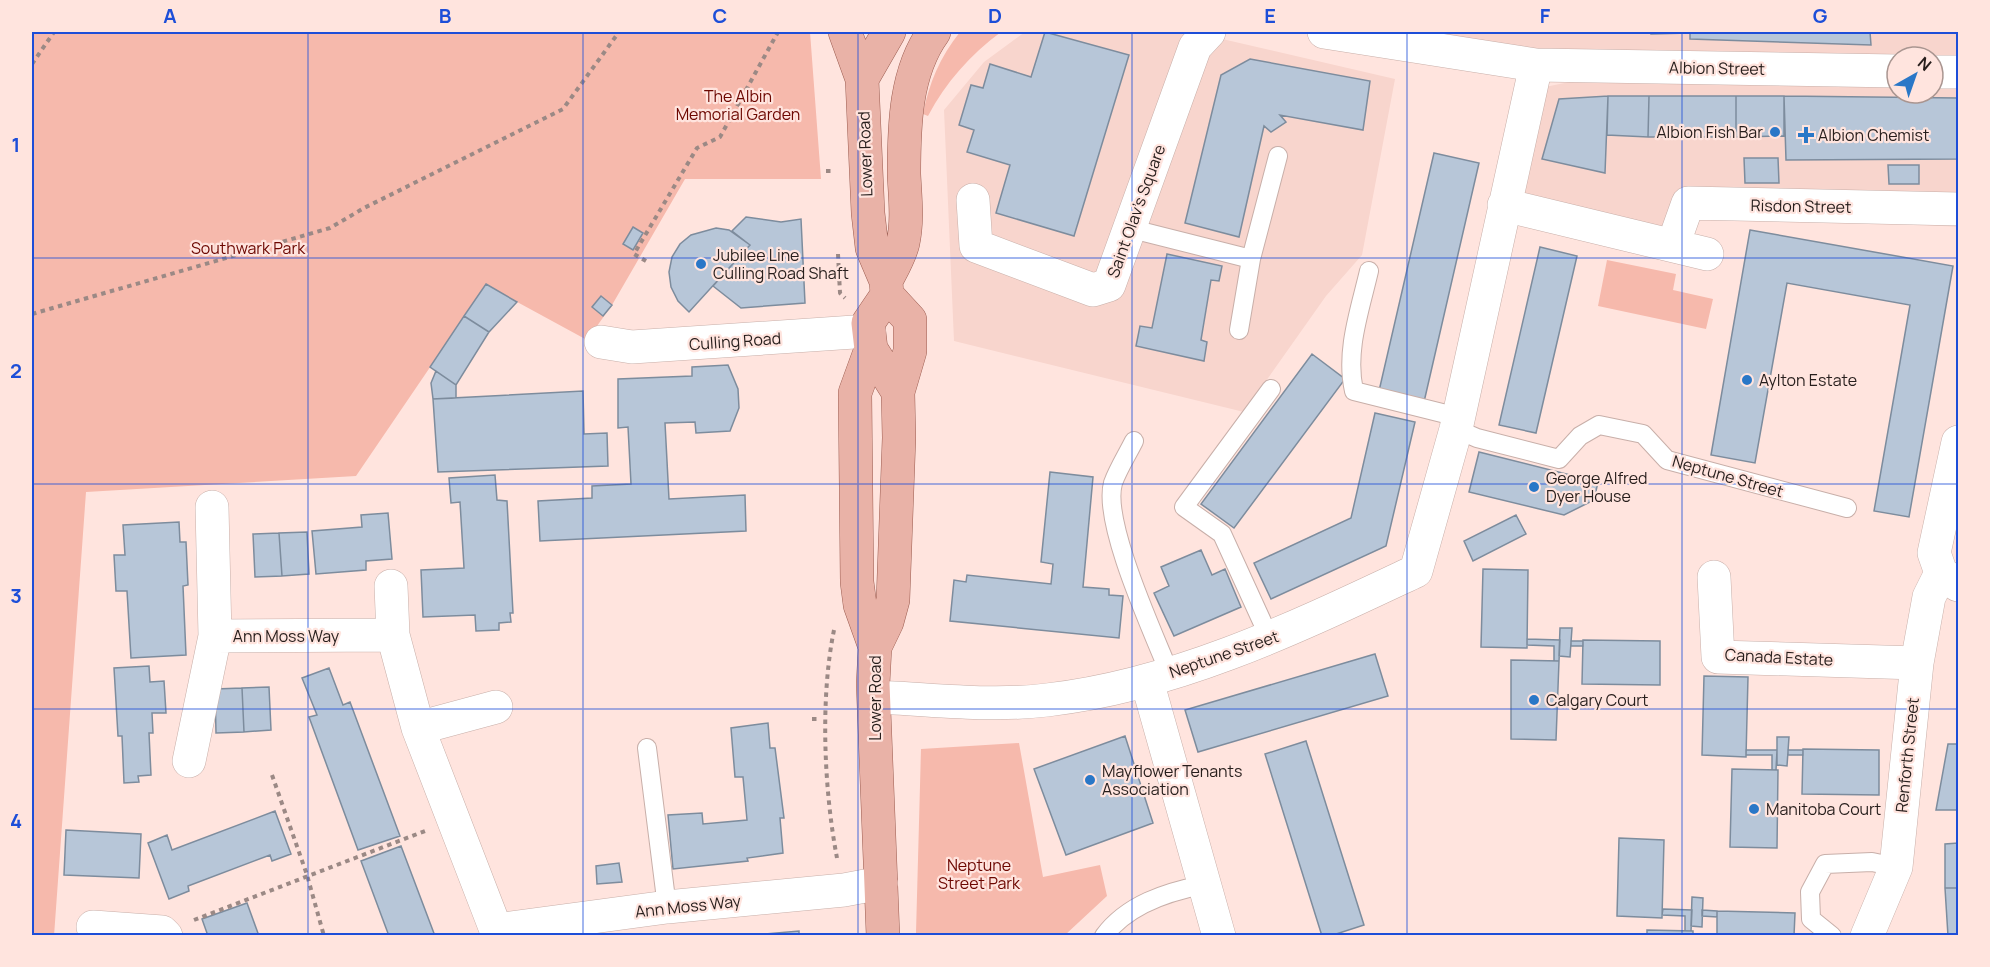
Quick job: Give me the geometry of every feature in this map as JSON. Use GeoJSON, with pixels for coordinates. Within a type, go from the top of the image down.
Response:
{"type":"FeatureCollection","features":[{"type":"Feature","properties":{"kind":"main road","name":"Lower Road"},"geometry":{"type":"LineString","coordinates":[[845,32],[862,79],[868,213],[872,248],[886,288],[910,320],[910,351],[898,392],[899,438],[892,600],[887,622],[875,647],[874,697],[883,936]]}},
{"type":"Feature","properties":{"kind":"main road"},"geometry":{"type":"LineString","coordinates":[[862,79],[889,32]]}},
{"type":"Feature","properties":{"kind":"main road"},"geometry":{"type":"LineString","coordinates":[[898,392],[870,340],[868,323],[886,288],[902,246],[907,218],[905,125],[910,91],[922,53],[934,32]]}},
{"type":"Feature","properties":{"kind":"main road"},"geometry":{"type":"LineString","coordinates":[[870,340],[855,393],[857,582],[860,605],[875,647]]}},
{"type":"Feature","properties":{"kind":"street","name":"Saint Olav's Square"},"geometry":{"type":"LineString","coordinates":[[973,200],[976,246],[1093,290],[1109,285],[1195,47],[1209,32]]}},
{"type":"Feature","properties":{"kind":"street"},"geometry":{"type":"LineString","coordinates":[[1324,32],[1536,65]]}},
{"type":"Feature","properties":{"kind":"street","name":"Albion Street"},"geometry":{"type":"LineString","coordinates":[[1536,65],[1885,71]]}},
{"type":"Feature","properties":{"kind":"street","name":"Neptune Street"},"geometry":{"type":"LineString","coordinates":[[874,697],[996,703],[1047,700],[1158,677],[1270,639],[1416,571],[1457,423],[1536,65]]}},
{"type":"Feature","properties":{"kind":"street","name":"Risdon Street"},"geometry":{"type":"LineString","coordinates":[[1673,245],[1688,203],[1959,209]]}},
{"type":"Feature","properties":{"kind":"street"},"geometry":{"type":"LineString","coordinates":[[1504,205],[1707,254]]}},
{"type":"Feature","properties":{"kind":"street","name":"Culling Road"},"geometry":{"type":"LineString","coordinates":[[601,342],[632,347],[870,340]]}},
{"type":"Feature","properties":{"kind":"street","name":"Renforth Street"},"geometry":{"type":"LineString","coordinates":[[1867,936],[1896,867],[1917,663],[1925,613],[1929,597],[1950,579],[1934,553],[1959,442]]}},
{"type":"Feature","properties":{"kind":"street","name":"Ann Moss Way"},"geometry":{"type":"LineString","coordinates":[[189,761],[215,636],[212,507]]}},
{"type":"Feature","properties":{"kind":"street","name":"Canada Estate"},"geometry":{"type":"LineString","coordinates":[[1714,577],[1718,657],[1917,663]]}},
{"type":"Feature","properties":{"kind":"street","name":"Ann Moss Way"},"geometry":{"type":"LineString","coordinates":[[391,586],[393,635],[418,728],[496,933],[667,907],[844,890],[880,883]]}},
{"type":"Feature","properties":{"kind":"street","name":"Ann Moss Way"},"geometry":{"type":"LineString","coordinates":[[215,636],[393,635]]}},
{"type":"Feature","properties":{"kind":"street"},"geometry":{"type":"LineString","coordinates":[[1158,677],[1203,885],[1219,936]]}},
{"type":"Feature","properties":{"kind":"street"},"geometry":{"type":"LineString","coordinates":[[418,728],[496,707]]}},
{"type":"Feature","properties":{"kind":"street"},"geometry":{"type":"LineString","coordinates":[[93,927],[164,934]]}},
{"type":"Feature","properties":{"kind":"lane"},"geometry":{"type":"LineString","coordinates":[[1239,330],[1251,259],[1278,156]]}},
{"type":"Feature","properties":{"kind":"lane"},"geometry":{"type":"LineString","coordinates":[[1128,228],[1251,259]]}},
{"type":"Feature","properties":{"kind":"lane"},"geometry":{"type":"LineString","coordinates":[[1369,270],[1354,334],[1350,375],[1354,391],[1457,423]]}},
{"type":"Feature","properties":{"kind":"lane"},"geometry":{"type":"LineString","coordinates":[[1270,639],[1222,534],[1184,507],[1271,389]]}},
{"type":"Feature","properties":{"kind":"lane","name":"Neptune Street"},"geometry":{"type":"LineString","coordinates":[[1457,423],[1477,438],[1559,459],[1580,436],[1599,425],[1619,428],[1643,434],[1667,460],[1847,508]]}},
{"type":"Feature","properties":{"kind":"lane"},"geometry":{"type":"LineString","coordinates":[[1134,441],[1113,484],[1111,510],[1134,583],[1158,677]]}},
{"type":"Feature","properties":{"kind":"lane"},"geometry":{"type":"LineString","coordinates":[[647,748],[667,907]]}},
{"type":"Feature","properties":{"kind":"lane"},"geometry":{"type":"LineString","coordinates":[[1832,936],[1811,919],[1810,892],[1826,864],[1872,862],[1896,867]]}},
{"type":"Feature","properties":{"kind":"lane"},"geometry":{"type":"LineString","coordinates":[[1104,936],[1117,918],[1172,891],[1203,885]]}},
{"type":"Feature","properties":{"kind":"path"},"geometry":{"type":"LineString","coordinates":[[32,64],[54,32]]}},
{"type":"Feature","properties":{"kind":"path"},"geometry":{"type":"LineString","coordinates":[[32,314],[330,228],[364,208],[563,109],[620,32]]}},
{"type":"Feature","properties":{"kind":"path"},"geometry":{"type":"LineString","coordinates":[[646,261],[634,254],[697,148],[720,137],[778,32]]}},
{"type":"Feature","properties":{"kind":"path"},"geometry":{"type":"LineString","coordinates":[[835,625],[825,683],[830,815],[838,868]]}},
{"type":"Feature","properties":{"kind":"path"},"geometry":{"type":"LineString","coordinates":[[812,719],[819,719]]}},
{"type":"Feature","properties":{"kind":"path"},"geometry":{"type":"LineString","coordinates":[[273,775],[307,875],[324,936]]}},
{"type":"Feature","properties":{"kind":"path"},"geometry":{"type":"LineString","coordinates":[[164,934],[307,875],[452,820]]}},
{"type":"Feature","properties":{"kind":"shaded area"},"geometry":{"type":"Polygon","coordinates":[[[1025,32],[1192,32],[1395,79],[1362,255],[1326,296],[1244,412],[954,341],[944,110],[984,62],[1025,32]]]}},
{"type":"Feature","properties":{"kind":"shaded area"},"geometry":{"type":"Polygon","coordinates":[[[1416,32],[1958,32],[1958,59],[1945,59],[1945,45],[1885,45],[1885,58],[1641,68],[1416,32]]]}},
{"type":"Feature","properties":{"kind":"shaded area"},"geometry":{"type":"Polygon","coordinates":[[[1885,78],[1885,105],[1945,105],[1945,78],[1958,78],[1958,227],[1676,209],[1666,235],[1540,207],[1521,191],[1545,87],[1579,80],[1885,78]]]}},
{"type":"Feature","properties":{"kind":"green space","name":"Southwark Park"},"geometry":{"type":"Polygon","coordinates":[[[32,32],[810,32],[821,179],[685,179],[612,305],[587,340],[486,285],[356,476],[86,492],[54,936],[32,935],[32,32]]]}},
{"type":"Feature","properties":{"kind":"green space"},"geometry":{"type":"Polygon","coordinates":[[[960,32],[1001,32],[960,70],[928,116],[923,114],[936,71],[960,32]]]}},
{"type":"Feature","properties":{"kind":"green space"},"geometry":{"type":"Polygon","coordinates":[[[1607,260],[1676,274],[1673,290],[1713,299],[1706,329],[1598,306],[1607,260]]]}},
{"type":"Feature","properties":{"kind":"green space","name":"Neptune Street Park"},"geometry":{"type":"Polygon","coordinates":[[[1019,743],[1043,877],[1100,865],[1107,896],[1065,935],[916,933],[921,749],[1019,743]]]}},
{"type":"Feature","properties":{"kind":"building"},"geometry":{"type":"Polygon","coordinates":[[[1045,32],[1129,55],[1074,236],[996,213],[1010,165],[967,152],[974,130],[959,125],[971,85],[983,88],[990,64],[1031,77],[1045,32]]]}},
{"type":"Feature","properties":{"kind":"building"},"geometry":{"type":"Polygon","coordinates":[[[1651,32],[1689,32],[1689,33],[1651,34],[1651,32]]]}},
{"type":"Feature","properties":{"kind":"building"},"geometry":{"type":"Polygon","coordinates":[[[1690,32],[1870,32],[1871,45],[1690,39],[1690,32]]]}},
{"type":"Feature","properties":{"kind":"building"},"geometry":{"type":"Polygon","coordinates":[[[1250,59],[1370,81],[1363,130],[1280,115],[1286,122],[1271,132],[1264,126],[1239,237],[1185,223],[1221,75],[1250,59]]]}},
{"type":"Feature","properties":{"kind":"building"},"geometry":{"type":"Polygon","coordinates":[[[1608,96],[1605,173],[1542,159],[1559,99],[1608,96]]]}},
{"type":"Feature","properties":{"kind":"building"},"geometry":{"type":"Polygon","coordinates":[[[1608,96],[1649,96],[1648,137],[1607,135],[1608,96]]]}},
{"type":"Feature","properties":{"kind":"building"},"geometry":{"type":"Polygon","coordinates":[[[1649,96],[1736,96],[1736,137],[1648,137],[1649,96]]]}},
{"type":"Feature","properties":{"kind":"building"},"geometry":{"type":"Polygon","coordinates":[[[1736,96],[1784,96],[1784,136],[1736,137],[1736,96]]]}},
{"type":"Feature","properties":{"kind":"building"},"geometry":{"type":"Polygon","coordinates":[[[1784,96],[1885,97],[1885,105],[1945,105],[1945,98],[1958,98],[1958,159],[1786,160],[1784,96]]]}},
{"type":"Feature","properties":{"kind":"building"},"geometry":{"type":"Polygon","coordinates":[[[1434,153],[1479,163],[1424,402],[1379,391],[1434,153]]]}},
{"type":"Feature","properties":{"kind":"building"},"geometry":{"type":"Polygon","coordinates":[[[1744,158],[1778,158],[1779,183],[1745,183],[1744,158]]]}},
{"type":"Feature","properties":{"kind":"building"},"geometry":{"type":"Polygon","coordinates":[[[1888,165],[1919,165],[1919,184],[1889,184],[1888,165]]]}},
{"type":"Feature","properties":{"kind":"building"},"geometry":{"type":"Polygon","coordinates":[[[746,217],[781,222],[801,219],[805,303],[741,308],[713,286],[750,245],[732,231],[746,217]]]}},
{"type":"Feature","properties":{"kind":"building"},"geometry":{"type":"Polygon","coordinates":[[[633,227],[643,233],[633,250],[623,244],[633,227]]]}},
{"type":"Feature","properties":{"kind":"building","name":"Jubilee Line Culling Road Shaft"},"geometry":{"type":"Polygon","coordinates":[[[716,228],[729,230],[750,245],[689,312],[678,301],[671,287],[669,272],[672,257],[680,244],[691,235],[716,228]]]}},
{"type":"Feature","properties":{"kind":"building","name":"Aylton Estate"},"geometry":{"type":"Polygon","coordinates":[[[1750,230],[1953,266],[1909,517],[1874,511],[1910,305],[1787,283],[1755,463],[1711,455],[1750,230]]]}},
{"type":"Feature","properties":{"kind":"building"},"geometry":{"type":"Polygon","coordinates":[[[1540,247],[1577,256],[1536,433],[1499,425],[1540,247]]]}},
{"type":"Feature","properties":{"kind":"building"},"geometry":{"type":"Polygon","coordinates":[[[1167,254],[1222,266],[1219,281],[1211,280],[1201,340],[1207,342],[1204,361],[1136,346],[1140,326],[1152,328],[1167,254]]]}},
{"type":"Feature","properties":{"kind":"building"},"geometry":{"type":"Polygon","coordinates":[[[486,284],[517,302],[489,332],[464,316],[486,284]]]}},
{"type":"Feature","properties":{"kind":"building"},"geometry":{"type":"Polygon","coordinates":[[[601,296],[612,305],[603,316],[592,307],[601,296]]]}},
{"type":"Feature","properties":{"kind":"building"},"geometry":{"type":"Polygon","coordinates":[[[464,316],[489,332],[456,385],[430,367],[464,316]]]}},
{"type":"Feature","properties":{"kind":"building"},"geometry":{"type":"Polygon","coordinates":[[[1312,354],[1345,379],[1234,528],[1201,504],[1312,354]]]}},
{"type":"Feature","properties":{"kind":"building"},"geometry":{"type":"Polygon","coordinates":[[[728,365],[738,389],[739,408],[730,431],[696,433],[695,422],[665,423],[669,499],[745,495],[746,531],[540,541],[538,501],[592,498],[592,486],[631,484],[628,427],[618,428],[618,379],[692,376],[692,367],[728,365]]]}},
{"type":"Feature","properties":{"kind":"building"},"geometry":{"type":"Polygon","coordinates":[[[436,371],[456,385],[456,398],[433,399],[431,383],[436,371]]]}},
{"type":"Feature","properties":{"kind":"building"},"geometry":{"type":"Polygon","coordinates":[[[583,391],[584,434],[607,433],[608,466],[438,472],[433,399],[583,391]]]}},
{"type":"Feature","properties":{"kind":"building"},"geometry":{"type":"Polygon","coordinates":[[[1375,413],[1415,422],[1386,546],[1271,599],[1254,563],[1351,518],[1375,413]]]}},
{"type":"Feature","properties":{"kind":"building","name":"George Alfred Dyer House"},"geometry":{"type":"Polygon","coordinates":[[[1479,452],[1598,482],[1594,500],[1564,515],[1469,492],[1479,452]]]}},
{"type":"Feature","properties":{"kind":"building"},"geometry":{"type":"Polygon","coordinates":[[[1050,472],[1093,477],[1083,587],[1109,589],[1109,595],[1123,596],[1119,638],[950,621],[954,580],[966,582],[967,575],[1051,584],[1053,564],[1041,562],[1050,472]]]}},
{"type":"Feature","properties":{"kind":"building"},"geometry":{"type":"Polygon","coordinates":[[[495,475],[497,500],[507,501],[513,613],[510,613],[511,622],[499,623],[499,630],[476,631],[475,615],[423,617],[421,570],[464,568],[460,502],[451,503],[449,478],[495,475]]]}},
{"type":"Feature","properties":{"kind":"building"},"geometry":{"type":"Polygon","coordinates":[[[388,513],[392,559],[366,561],[366,570],[316,574],[312,531],[362,527],[361,515],[388,513]]]}},
{"type":"Feature","properties":{"kind":"building"},"geometry":{"type":"Polygon","coordinates":[[[1516,515],[1526,534],[1473,561],[1464,541],[1516,515]]]}},
{"type":"Feature","properties":{"kind":"building"},"geometry":{"type":"Polygon","coordinates":[[[179,522],[180,542],[186,542],[188,585],[183,586],[186,655],[131,658],[127,591],[116,591],[114,555],[125,555],[123,525],[179,522]]]}},
{"type":"Feature","properties":{"kind":"building"},"geometry":{"type":"Polygon","coordinates":[[[307,532],[309,574],[282,576],[279,533],[307,532]]]}},
{"type":"Feature","properties":{"kind":"building"},"geometry":{"type":"Polygon","coordinates":[[[279,533],[282,576],[255,577],[253,534],[279,533]]]}},
{"type":"Feature","properties":{"kind":"building"},"geometry":{"type":"Polygon","coordinates":[[[1201,550],[1212,575],[1225,569],[1241,607],[1174,636],[1154,593],[1169,586],[1161,567],[1201,550]]]}},
{"type":"Feature","properties":{"kind":"building","name":"Calgary Court"},"geometry":{"type":"Polygon","coordinates":[[[1483,569],[1528,570],[1527,648],[1481,647],[1483,569]]]}},
{"type":"Feature","properties":{"kind":"building"},"geometry":{"type":"Polygon","coordinates":[[[1560,628],[1572,628],[1570,657],[1559,656],[1560,628]]]}},
{"type":"Feature","properties":{"kind":"building"},"geometry":{"type":"Polygon","coordinates":[[[1527,639],[1560,640],[1559,661],[1554,661],[1554,646],[1527,645],[1527,639]]]}},
{"type":"Feature","properties":{"kind":"building","name":"Calgary Court"},"geometry":{"type":"Polygon","coordinates":[[[1583,640],[1660,641],[1660,685],[1582,684],[1583,640]]]}},
{"type":"Feature","properties":{"kind":"building"},"geometry":{"type":"Polygon","coordinates":[[[1571,641],[1583,641],[1583,646],[1571,646],[1571,641]]]}},
{"type":"Feature","properties":{"kind":"building"},"geometry":{"type":"Polygon","coordinates":[[[1375,654],[1388,696],[1198,752],[1185,710],[1375,654]]]}},
{"type":"Feature","properties":{"kind":"building","name":"Calgary Court"},"geometry":{"type":"Polygon","coordinates":[[[1511,660],[1559,661],[1556,740],[1511,739],[1511,660]]]}},
{"type":"Feature","properties":{"kind":"building"},"geometry":{"type":"Polygon","coordinates":[[[149,666],[150,682],[164,681],[166,713],[152,713],[153,733],[149,733],[151,775],[138,776],[139,782],[124,783],[122,736],[118,736],[114,668],[149,666]]]}},
{"type":"Feature","properties":{"kind":"building"},"geometry":{"type":"Polygon","coordinates":[[[329,668],[343,705],[350,702],[400,836],[358,850],[309,717],[317,715],[302,678],[329,668]]]}},
{"type":"Feature","properties":{"kind":"building","name":"Manitoba Court"},"geometry":{"type":"Polygon","coordinates":[[[1704,676],[1748,677],[1746,757],[1702,755],[1704,676]]]}},
{"type":"Feature","properties":{"kind":"building"},"geometry":{"type":"Polygon","coordinates":[[[269,687],[271,730],[244,732],[242,688],[269,687]]]}},
{"type":"Feature","properties":{"kind":"building"},"geometry":{"type":"Polygon","coordinates":[[[242,688],[244,732],[216,733],[215,689],[242,688]]]}},
{"type":"Feature","properties":{"kind":"building"},"geometry":{"type":"Polygon","coordinates":[[[768,723],[770,748],[775,748],[784,818],[780,818],[783,853],[747,858],[748,861],[673,869],[668,815],[702,813],[703,824],[747,820],[743,777],[735,777],[731,728],[768,723]]]}},
{"type":"Feature","properties":{"kind":"building"},"geometry":{"type":"Polygon","coordinates":[[[1125,736],[1153,823],[1066,855],[1034,769],[1125,736]]]}},
{"type":"Feature","properties":{"kind":"building"},"geometry":{"type":"Polygon","coordinates":[[[1777,737],[1789,737],[1787,766],[1777,765],[1777,737]]]}},
{"type":"Feature","properties":{"kind":"building"},"geometry":{"type":"Polygon","coordinates":[[[1306,741],[1364,925],[1330,936],[1322,936],[1265,754],[1306,741]]]}},
{"type":"Feature","properties":{"kind":"building"},"geometry":{"type":"Polygon","coordinates":[[[1948,744],[1958,744],[1958,810],[1936,810],[1948,744]]]}},
{"type":"Feature","properties":{"kind":"building","name":"Manitoba Court"},"geometry":{"type":"Polygon","coordinates":[[[1803,749],[1879,750],[1879,795],[1802,794],[1803,749]]]}},
{"type":"Feature","properties":{"kind":"building"},"geometry":{"type":"Polygon","coordinates":[[[1746,750],[1777,750],[1776,770],[1772,770],[1772,755],[1746,755],[1746,750]]]}},
{"type":"Feature","properties":{"kind":"building"},"geometry":{"type":"Polygon","coordinates":[[[1788,750],[1803,750],[1803,755],[1788,755],[1788,750]]]}},
{"type":"Feature","properties":{"kind":"building","name":"Manitoba Court"},"geometry":{"type":"Polygon","coordinates":[[[1732,769],[1778,770],[1777,848],[1730,847],[1732,769]]]}},
{"type":"Feature","properties":{"kind":"building"},"geometry":{"type":"Polygon","coordinates":[[[275,811],[291,854],[272,861],[270,855],[188,886],[189,891],[169,899],[148,843],[167,835],[172,850],[275,811]]]}},
{"type":"Feature","properties":{"kind":"building"},"geometry":{"type":"Polygon","coordinates":[[[66,830],[141,834],[139,878],[64,875],[66,830]]]}},
{"type":"Feature","properties":{"kind":"building"},"geometry":{"type":"Polygon","coordinates":[[[1619,838],[1664,840],[1662,918],[1617,916],[1619,838]]]}},
{"type":"Feature","properties":{"kind":"building"},"geometry":{"type":"Polygon","coordinates":[[[1958,843],[1958,888],[1945,888],[1945,844],[1958,843]]]}},
{"type":"Feature","properties":{"kind":"building"},"geometry":{"type":"Polygon","coordinates":[[[401,846],[435,936],[389,936],[361,861],[401,846]]]}},
{"type":"Feature","properties":{"kind":"building"},"geometry":{"type":"Polygon","coordinates":[[[619,863],[622,882],[597,884],[596,866],[619,863]]]}},
{"type":"Feature","properties":{"kind":"building"},"geometry":{"type":"Polygon","coordinates":[[[1945,888],[1958,888],[1958,936],[1948,936],[1945,888]]]}},
{"type":"Feature","properties":{"kind":"building"},"geometry":{"type":"Polygon","coordinates":[[[1692,897],[1703,898],[1702,927],[1691,926],[1692,897]]]}},
{"type":"Feature","properties":{"kind":"building"},"geometry":{"type":"Polygon","coordinates":[[[247,903],[259,936],[208,936],[202,919],[247,903]]]}},
{"type":"Feature","properties":{"kind":"building"},"geometry":{"type":"Polygon","coordinates":[[[1663,909],[1692,910],[1691,931],[1685,931],[1685,916],[1662,915],[1663,909]]]}},
{"type":"Feature","properties":{"kind":"building"},"geometry":{"type":"Polygon","coordinates":[[[1702,910],[1717,911],[1717,917],[1702,916],[1702,910]]]}},
{"type":"Feature","properties":{"kind":"building"},"geometry":{"type":"Polygon","coordinates":[[[1717,911],[1795,913],[1794,936],[1717,936],[1717,911]]]}},
{"type":"Feature","properties":{"kind":"building"},"geometry":{"type":"Polygon","coordinates":[[[1647,930],[1693,931],[1693,936],[1647,936],[1647,930]]]}},
{"type":"Feature","properties":{"kind":"building"},"geometry":{"type":"Polygon","coordinates":[[[799,931],[799,936],[740,936],[799,931]]]}},
{"type":"Feature","properties":{"kind":"place","name":"Albion Fish Bar"},"geometry":{"type":"Point","coordinates":[1775,132]}},
{"type":"Feature","properties":{"kind":"place","name":"Albion Chemist"},"geometry":{"type":"Point","coordinates":[1806,135]}},
{"type":"Feature","properties":{"kind":"place","name":"Jubilee Line Culling Road Shaft"},"geometry":{"type":"Point","coordinates":[701,264]}},
{"type":"Feature","properties":{"kind":"place","name":"Aylton Estate"},"geometry":{"type":"Point","coordinates":[1747,380]}},
{"type":"Feature","properties":{"kind":"place","name":"George Alfred Dyer House"},"geometry":{"type":"Point","coordinates":[1534,487]}},
{"type":"Feature","properties":{"kind":"place","name":"Calgary Court"},"geometry":{"type":"Point","coordinates":[1534,700]}},
{"type":"Feature","properties":{"kind":"place","name":"Mayflower Tenants Association"},"geometry":{"type":"Point","coordinates":[1090,780]}},
{"type":"Feature","properties":{"kind":"place","name":"Manitoba Court"},"geometry":{"type":"Point","coordinates":[1754,809]}},
{"type":"Feature","properties":{"kind":"park label","name":"The Albin Memorial Garden"},"geometry":{"type":"Point","coordinates":[738,105]}}]}
